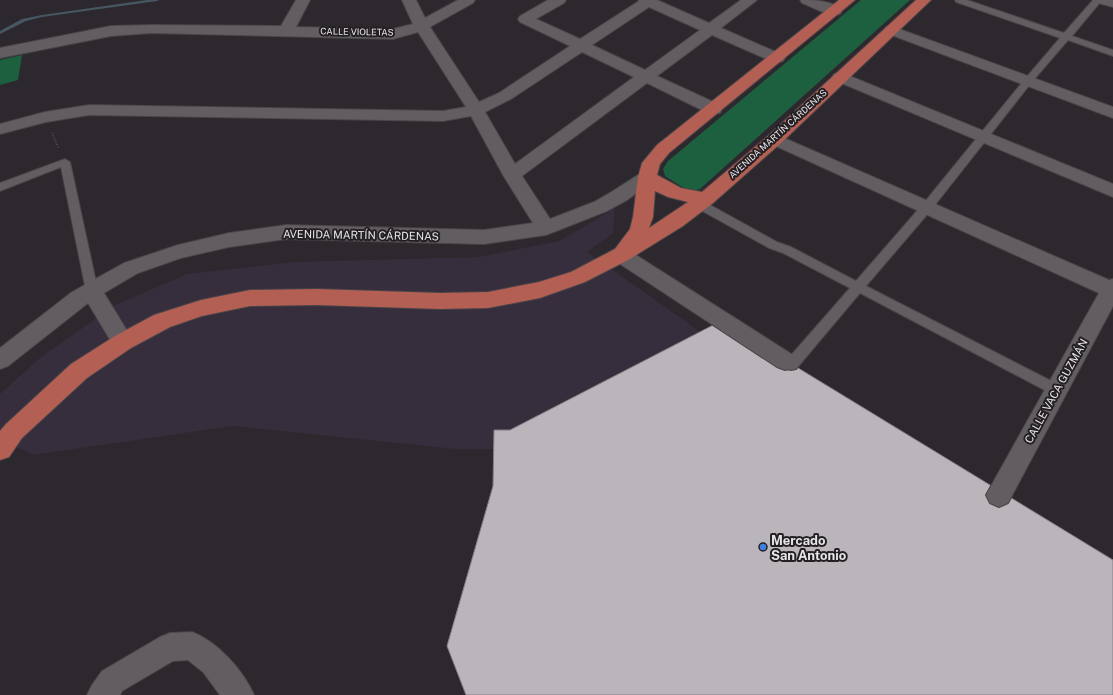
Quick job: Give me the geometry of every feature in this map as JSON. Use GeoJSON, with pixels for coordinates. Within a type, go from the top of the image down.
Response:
{"type":"FeatureCollection","features":[{"type":"Feature","properties":{"kind":"main road","name":"AVENIDA MARTÍN CÁRDENAS"},"geometry":{"type":"LineString","coordinates":[[621,255],[639,230],[643,217],[646,177],[651,163],[663,149],[848,0]]}},
{"type":"Feature","properties":{"kind":"main road","name":"AVENIDA MARTÍN CÁRDENAS"},"geometry":{"type":"LineString","coordinates":[[0,449],[14,431],[79,371],[123,342],[162,321],[201,308],[250,298],[316,297],[440,301],[488,300],[540,290],[578,276],[621,255],[676,221],[702,202],[775,139],[924,0]]}},
{"type":"Feature","properties":{"kind":"main road"},"geometry":{"type":"LineString","coordinates":[[646,177],[663,188],[702,202]]}},
{"type":"Feature","properties":{"kind":"street"},"geometry":{"type":"LineString","coordinates":[[286,31],[303,0]]}},
{"type":"Feature","properties":{"kind":"street"},"geometry":{"type":"LineString","coordinates":[[409,0],[422,26],[476,110],[512,175],[546,228]]}},
{"type":"Feature","properties":{"kind":"street","name":"CALLE VIOLETAS"},"geometry":{"type":"LineString","coordinates":[[0,53],[111,31],[151,29],[393,34],[422,26],[468,0]]}},
{"type":"Feature","properties":{"kind":"street"},"geometry":{"type":"LineString","coordinates":[[559,0],[525,19],[714,108]]}},
{"type":"Feature","properties":{"kind":"street"},"geometry":{"type":"LineString","coordinates":[[0,129],[45,117],[89,110],[131,109],[443,116],[476,110],[504,96],[648,0],[777,58]]}},
{"type":"Feature","properties":{"kind":"street"},"geometry":{"type":"LineString","coordinates":[[512,175],[750,0]]}},
{"type":"Feature","properties":{"kind":"street"},"geometry":{"type":"LineString","coordinates":[[807,0],[835,11]]}},
{"type":"Feature","properties":{"kind":"street"},"geometry":{"type":"LineString","coordinates":[[1103,0],[1113,3]]}},
{"type":"Feature","properties":{"kind":"street"},"geometry":{"type":"LineString","coordinates":[[891,30],[1113,113]]}},
{"type":"Feature","properties":{"kind":"street"},"geometry":{"type":"LineString","coordinates":[[840,77],[982,138],[1113,191]]}},
{"type":"Feature","properties":{"kind":"street"},"geometry":{"type":"LineString","coordinates":[[775,139],[1112,289]]}},
{"type":"Feature","properties":{"kind":"street","name":"AVENIDA MARTÍN CÁRDENAS"},"geometry":{"type":"LineString","coordinates":[[0,360],[79,298],[131,268],[178,252],[236,239],[286,232],[484,237],[514,235],[546,228],[581,215],[616,198],[646,177]]}},
{"type":"Feature","properties":{"kind":"street"},"geometry":{"type":"LineString","coordinates":[[621,255],[811,378]]}},
{"type":"Feature","properties":{"kind":"street","name":"CALLE VACA GUZMÁN"},"geometry":{"type":"LineString","coordinates":[[996,502],[1112,289]]}},
{"type":"Feature","properties":{"kind":"street"},"geometry":{"type":"LineString","coordinates":[[92,291],[123,342]]}},
{"type":"Feature","properties":{"kind":"street"},"geometry":{"type":"LineString","coordinates":[[979,482],[996,502],[1019,507]]}},
{"type":"Feature","properties":{"kind":"street"},"geometry":{"type":"LineString","coordinates":[[102,695],[112,682],[170,647],[192,646],[213,662],[239,695]]}},
{"type":"Feature","properties":{"kind":"lane"},"geometry":{"type":"LineString","coordinates":[[960,0],[1113,53]]}},
{"type":"Feature","properties":{"kind":"lane"},"geometry":{"type":"LineString","coordinates":[[791,365],[926,206],[1028,81],[1098,0]]}},
{"type":"Feature","properties":{"kind":"lane"},"geometry":{"type":"LineString","coordinates":[[0,187],[65,162],[92,291]]}},
{"type":"Feature","properties":{"kind":"lane"},"geometry":{"type":"LineString","coordinates":[[702,202],[774,246],[787,250],[857,288],[1056,390]]}},
{"type":"Feature","properties":{"kind":"path"},"geometry":{"type":"LineString","coordinates":[[45,117],[65,162]]}},
{"type":"Feature","properties":{"kind":"shaded area"},"geometry":{"type":"Polygon","coordinates":[[[615,208],[613,233],[587,252],[715,342],[512,449],[456,449],[233,426],[33,455],[0,439],[0,394],[41,357],[115,305],[187,274],[294,262],[479,257],[559,241],[615,208]]]}},
{"type":"Feature","properties":{"kind":"green space"},"geometry":{"type":"Polygon","coordinates":[[[861,0],[910,0],[700,189],[690,192],[665,176],[663,169],[668,161],[861,0]]]}},
{"type":"Feature","properties":{"kind":"green space"},"geometry":{"type":"Polygon","coordinates":[[[22,55],[18,80],[0,85],[0,60],[22,55]]]}},
{"type":"Feature","properties":{"kind":"building","name":"Mercado San Antonio"},"geometry":{"type":"Polygon","coordinates":[[[721,321],[1113,560],[1113,695],[466,695],[447,646],[493,486],[494,430],[510,430],[721,321]]]}},
{"type":"Feature","properties":{"kind":"waterway"},"geometry":{"type":"LineString","coordinates":[[0,33],[24,20],[42,16],[157,0]]}},
{"type":"Feature","properties":{"kind":"place","name":"Mercado San Antonio"},"geometry":{"type":"Point","coordinates":[763,547]}}]}
